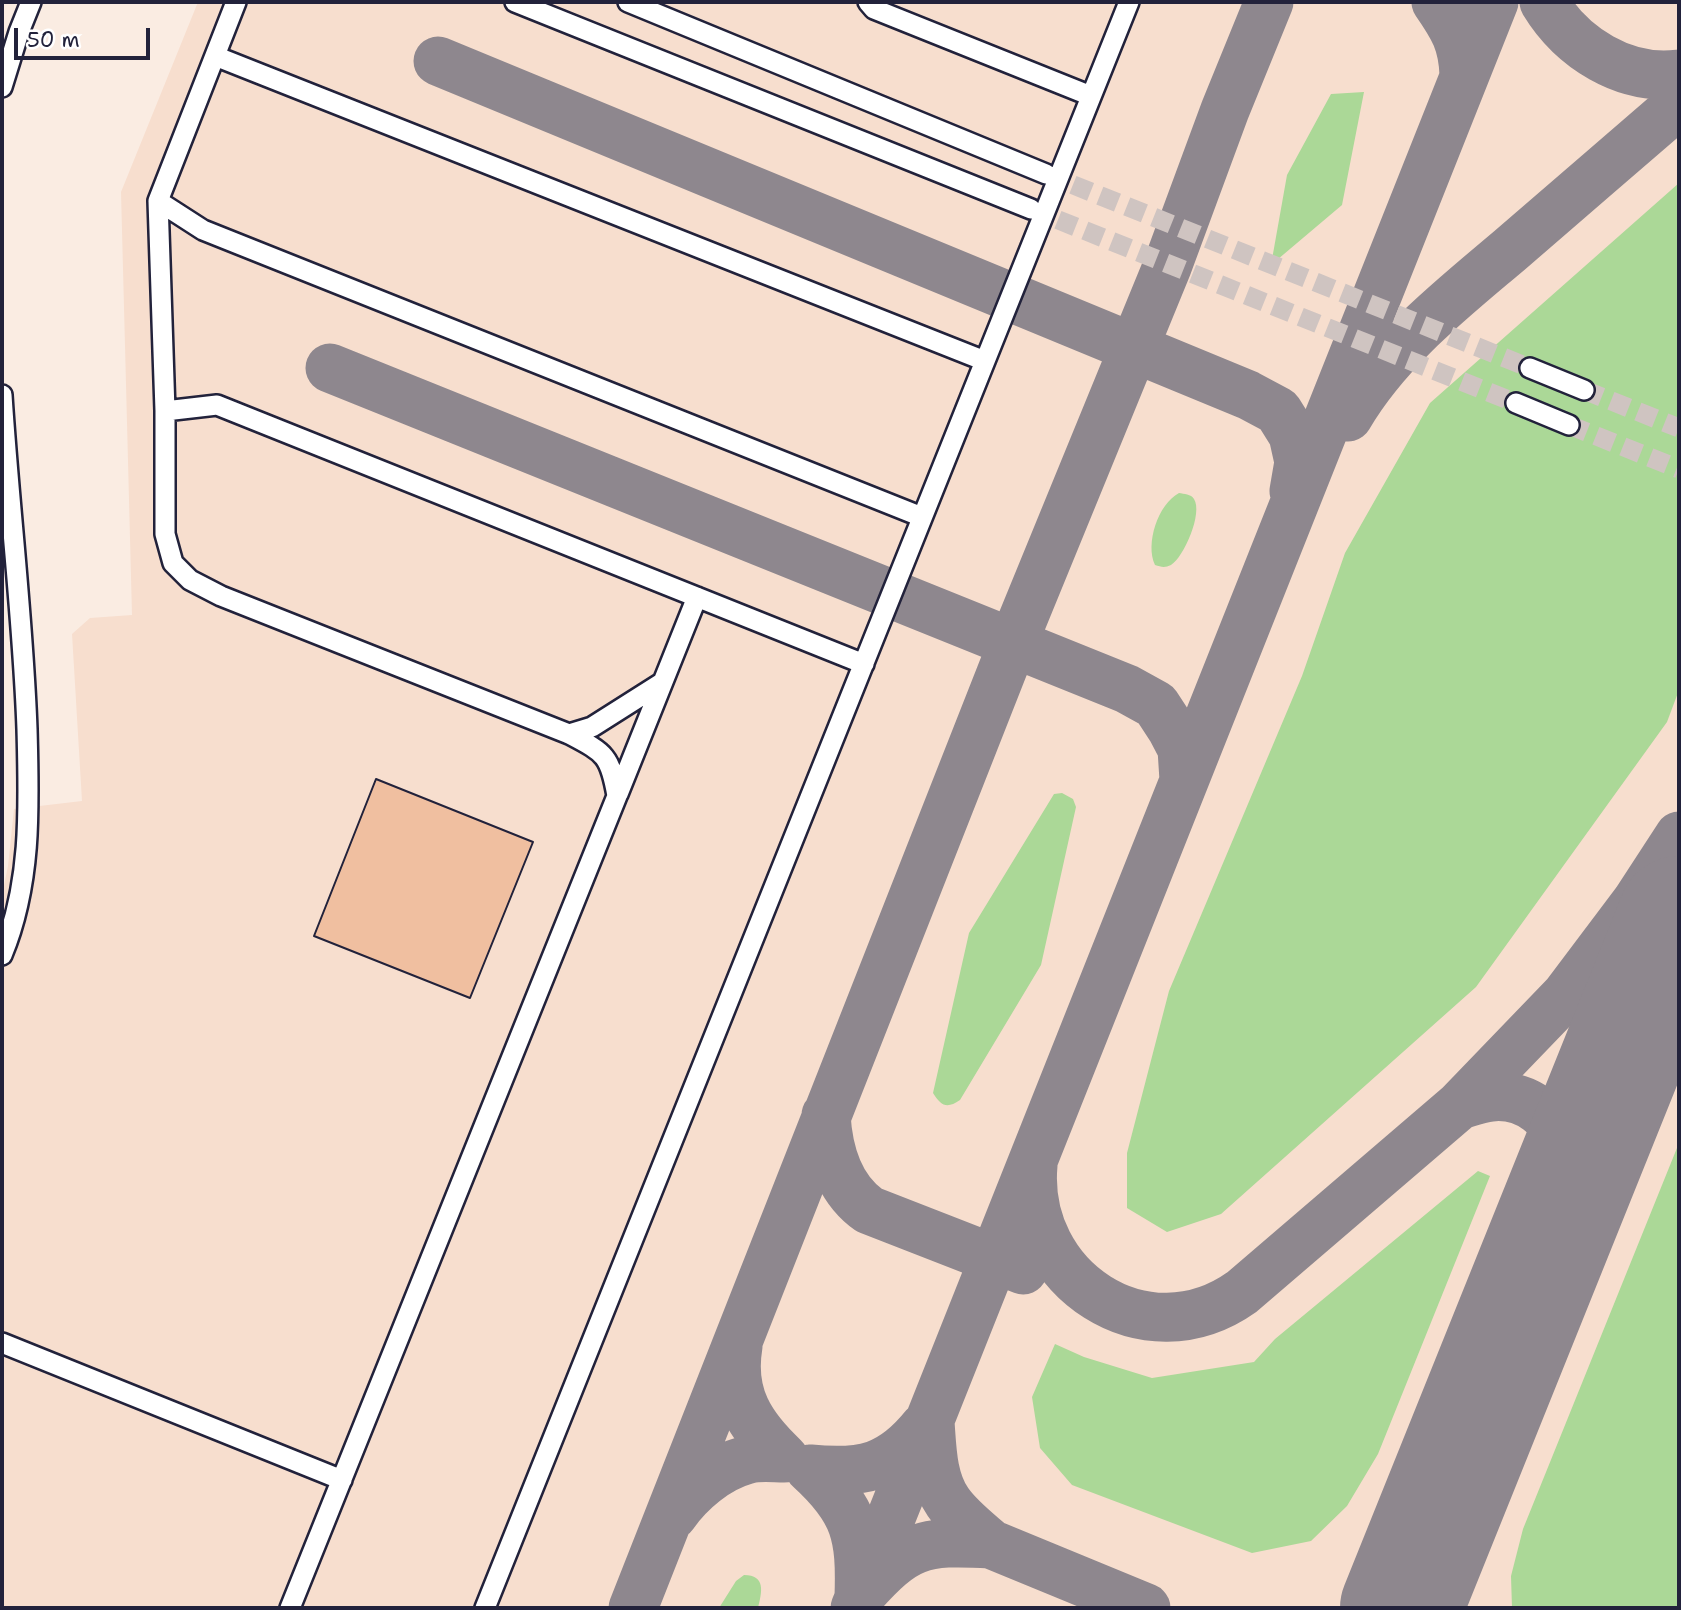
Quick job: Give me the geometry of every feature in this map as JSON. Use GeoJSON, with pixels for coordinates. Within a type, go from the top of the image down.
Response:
{"type":"FeatureCollection","features":[{"type":"Feature","properties":{"kind":"street"},"geometry":{"type":"LineString","coordinates":[[2,87],[31,2]]}},
{"type":"Feature","properties":{"kind":"street"},"geometry":{"type":"LineString","coordinates":[[236,2],[158,201],[165,411],[165,534],[173,564],[190,580],[221,596],[569,734],[600,751],[613,772],[617,796]]}},
{"type":"Feature","properties":{"kind":"street"},"geometry":{"type":"LineString","coordinates":[[515,2],[1031,209]]}},
{"type":"Feature","properties":{"kind":"street"},"geometry":{"type":"LineString","coordinates":[[628,2],[1046,174]]}},
{"type":"Feature","properties":{"kind":"street"},"geometry":{"type":"LineString","coordinates":[[868,2],[884,14],[1091,96]]}},
{"type":"Feature","properties":{"kind":"street"},"geometry":{"type":"LineString","coordinates":[[485,1608],[1129,2]]}},
{"type":"Feature","properties":{"kind":"street"},"geometry":{"type":"LineString","coordinates":[[215,56],[985,361]]}},
{"type":"Feature","properties":{"kind":"street"},"geometry":{"type":"LineString","coordinates":[[158,201],[203,230],[922,517]]}},
{"type":"Feature","properties":{"kind":"street"},"geometry":{"type":"LineString","coordinates":[[1530,368],[1584,390]]}},
{"type":"Feature","properties":{"kind":"street"},"geometry":{"type":"LineString","coordinates":[[2,395],[21,626],[29,834],[16,911],[2,955]]}},
{"type":"Feature","properties":{"kind":"street"},"geometry":{"type":"LineString","coordinates":[[1516,403],[1569,425]]}},
{"type":"Feature","properties":{"kind":"street"},"geometry":{"type":"LineString","coordinates":[[165,411],[217,405],[864,664]]}},
{"type":"Feature","properties":{"kind":"street"},"geometry":{"type":"LineString","coordinates":[[290,1608],[697,597]]}},
{"type":"Feature","properties":{"kind":"street"},"geometry":{"type":"LineString","coordinates":[[569,734],[592,727],[663,682]]}},
{"type":"Feature","properties":{"kind":"street"},"geometry":{"type":"LineString","coordinates":[[2,1343],[342,1480]]}},
{"type":"Feature","properties":{"kind":"shaded area"},"geometry":{"type":"Polygon","coordinates":[[[198,2],[1679,2],[1679,1608],[2,1608],[2,895],[14,809],[82,801],[72,634],[90,618],[132,615],[121,192],[198,2]]]}},
{"type":"Feature","properties":{"kind":"green space"},"geometry":{"type":"Polygon","coordinates":[[[1364,92],[1342,205],[1271,265],[1287,175],[1331,94],[1364,92]]]}},
{"type":"Feature","properties":{"kind":"green space"},"geometry":{"type":"Polygon","coordinates":[[[1679,183],[1679,690],[1667,722],[1476,987],[1221,1214],[1167,1232],[1127,1208],[1127,1153],[1169,991],[1302,676],[1345,553],[1430,403],[1679,183]]]}},
{"type":"Feature","properties":{"kind":"green space"},"geometry":{"type":"Polygon","coordinates":[[[1179,493],[1194,499],[1196,514],[1191,534],[1171,565],[1157,566],[1152,556],[1155,525],[1165,506],[1179,493]]]}},
{"type":"Feature","properties":{"kind":"green space"},"geometry":{"type":"Polygon","coordinates":[[[1062,793],[1073,799],[1076,807],[1041,965],[960,1100],[945,1105],[933,1093],[969,933],[1054,794],[1062,793]]]}},
{"type":"Feature","properties":{"kind":"green space"},"geometry":{"type":"Polygon","coordinates":[[[1679,1143],[1679,1608],[1512,1608],[1511,1576],[1523,1529],[1679,1143]]]}},
{"type":"Feature","properties":{"kind":"green space"},"geometry":{"type":"Polygon","coordinates":[[[1478,1171],[1490,1176],[1378,1454],[1347,1506],[1311,1541],[1252,1553],[1072,1485],[1040,1448],[1032,1397],[1055,1344],[1084,1357],[1152,1378],[1254,1362],[1275,1339],[1478,1171]]]}},
{"type":"Feature","properties":{"kind":"green space"},"geometry":{"type":"Polygon","coordinates":[[[744,1575],[759,1581],[761,1591],[758,1608],[719,1608],[736,1581],[744,1575]]]}},
{"type":"Feature","properties":{"kind":"building"},"geometry":{"type":"Polygon","coordinates":[[[376,779],[533,842],[470,998],[314,936],[376,779]]]}},
{"type":"Feature","properties":{"kind":"taxiway"},"geometry":{"type":"LineString","coordinates":[[633,1608],[1013,643],[1167,267],[1225,110],[1269,2]]}},
{"type":"Feature","properties":{"kind":"taxiway"},"geometry":{"type":"LineString","coordinates":[[1436,2],[1456,36],[1462,54],[1464,75]]}},
{"type":"Feature","properties":{"kind":"taxiway"},"geometry":{"type":"LineString","coordinates":[[855,1608],[1494,2]]}},
{"type":"Feature","properties":{"kind":"taxiway"},"geometry":{"type":"LineString","coordinates":[[1544,2],[1569,34],[1601,58],[1639,72],[1679,74]]}},
{"type":"Feature","properties":{"kind":"taxiway"},"geometry":{"type":"LineString","coordinates":[[438,61],[1248,395],[1278,411],[1293,435],[1299,462],[1294,491]]}},
{"type":"Feature","properties":{"kind":"taxiway"},"geometry":{"type":"LineString","coordinates":[[1348,417],[1382,369],[1422,327],[1679,104]]}},
{"type":"Feature","properties":{"kind":"taxiway"},"geometry":{"type":"LineString","coordinates":[[330,368],[1127,689],[1156,705],[1171,728],[1182,749],[1184,780]]}},
{"type":"Feature","properties":{"kind":"taxiway"},"geometry":{"type":"LineString","coordinates":[[1033,1165],[1035,1206],[1048,1243],[1069,1273],[1097,1297],[1131,1312],[1167,1317],[1205,1311],[1242,1292],[1460,1105],[1566,995],[1636,902],[1679,836]]}},
{"type":"Feature","properties":{"kind":"taxiway"},"geometry":{"type":"LineString","coordinates":[[1460,1105],[1504,1097],[1527,1103],[1547,1117],[1561,1137],[1565,1149],[1568,1192]]}},
{"type":"Feature","properties":{"kind":"taxiway"},"geometry":{"type":"LineString","coordinates":[[826,1115],[832,1155],[842,1180],[849,1191],[869,1210],[1023,1270]]}},
{"type":"Feature","properties":{"kind":"taxiway"},"geometry":{"type":"LineString","coordinates":[[673,1515],[696,1489],[725,1469],[750,1459],[784,1458],[761,1434],[745,1408],[737,1380],[738,1346]]}},
{"type":"Feature","properties":{"kind":"taxiway"},"geometry":{"type":"LineString","coordinates":[[810,1469],[837,1498],[852,1526],[859,1557],[859,1597],[890,1566],[916,1549],[947,1543],[991,1544],[957,1513],[943,1493],[934,1463],[930,1422]]}},
{"type":"Feature","properties":{"kind":"taxiway"},"geometry":{"type":"LineString","coordinates":[[810,1469],[846,1470],[875,1465],[900,1451],[925,1426]]}},
{"type":"Feature","properties":{"kind":"taxiway"},"geometry":{"type":"LineString","coordinates":[[959,1531],[1146,1608]]}},
{"type":"Feature","properties":{"kind":"taxiway"},"geometry":{"type":"LineString","coordinates":[[1369,1608],[1387,1595],[1427,1546]]}},
{"type":"Feature","properties":{"kind":"runway"},"geometry":{"type":"LineString","coordinates":[[1401,1608],[1679,917]]}},
{"type":"Feature","properties":{"kind":"tunnel"},"geometry":{"type":"LineString","coordinates":[[1046,174],[1530,368]]}},
{"type":"Feature","properties":{"kind":"tunnel"},"geometry":{"type":"LineString","coordinates":[[1031,209],[1516,403]]}},
{"type":"Feature","properties":{"kind":"tunnel"},"geometry":{"type":"LineString","coordinates":[[1584,390],[1679,428]]}},
{"type":"Feature","properties":{"kind":"tunnel"},"geometry":{"type":"LineString","coordinates":[[1569,425],[1679,469]]}}]}
